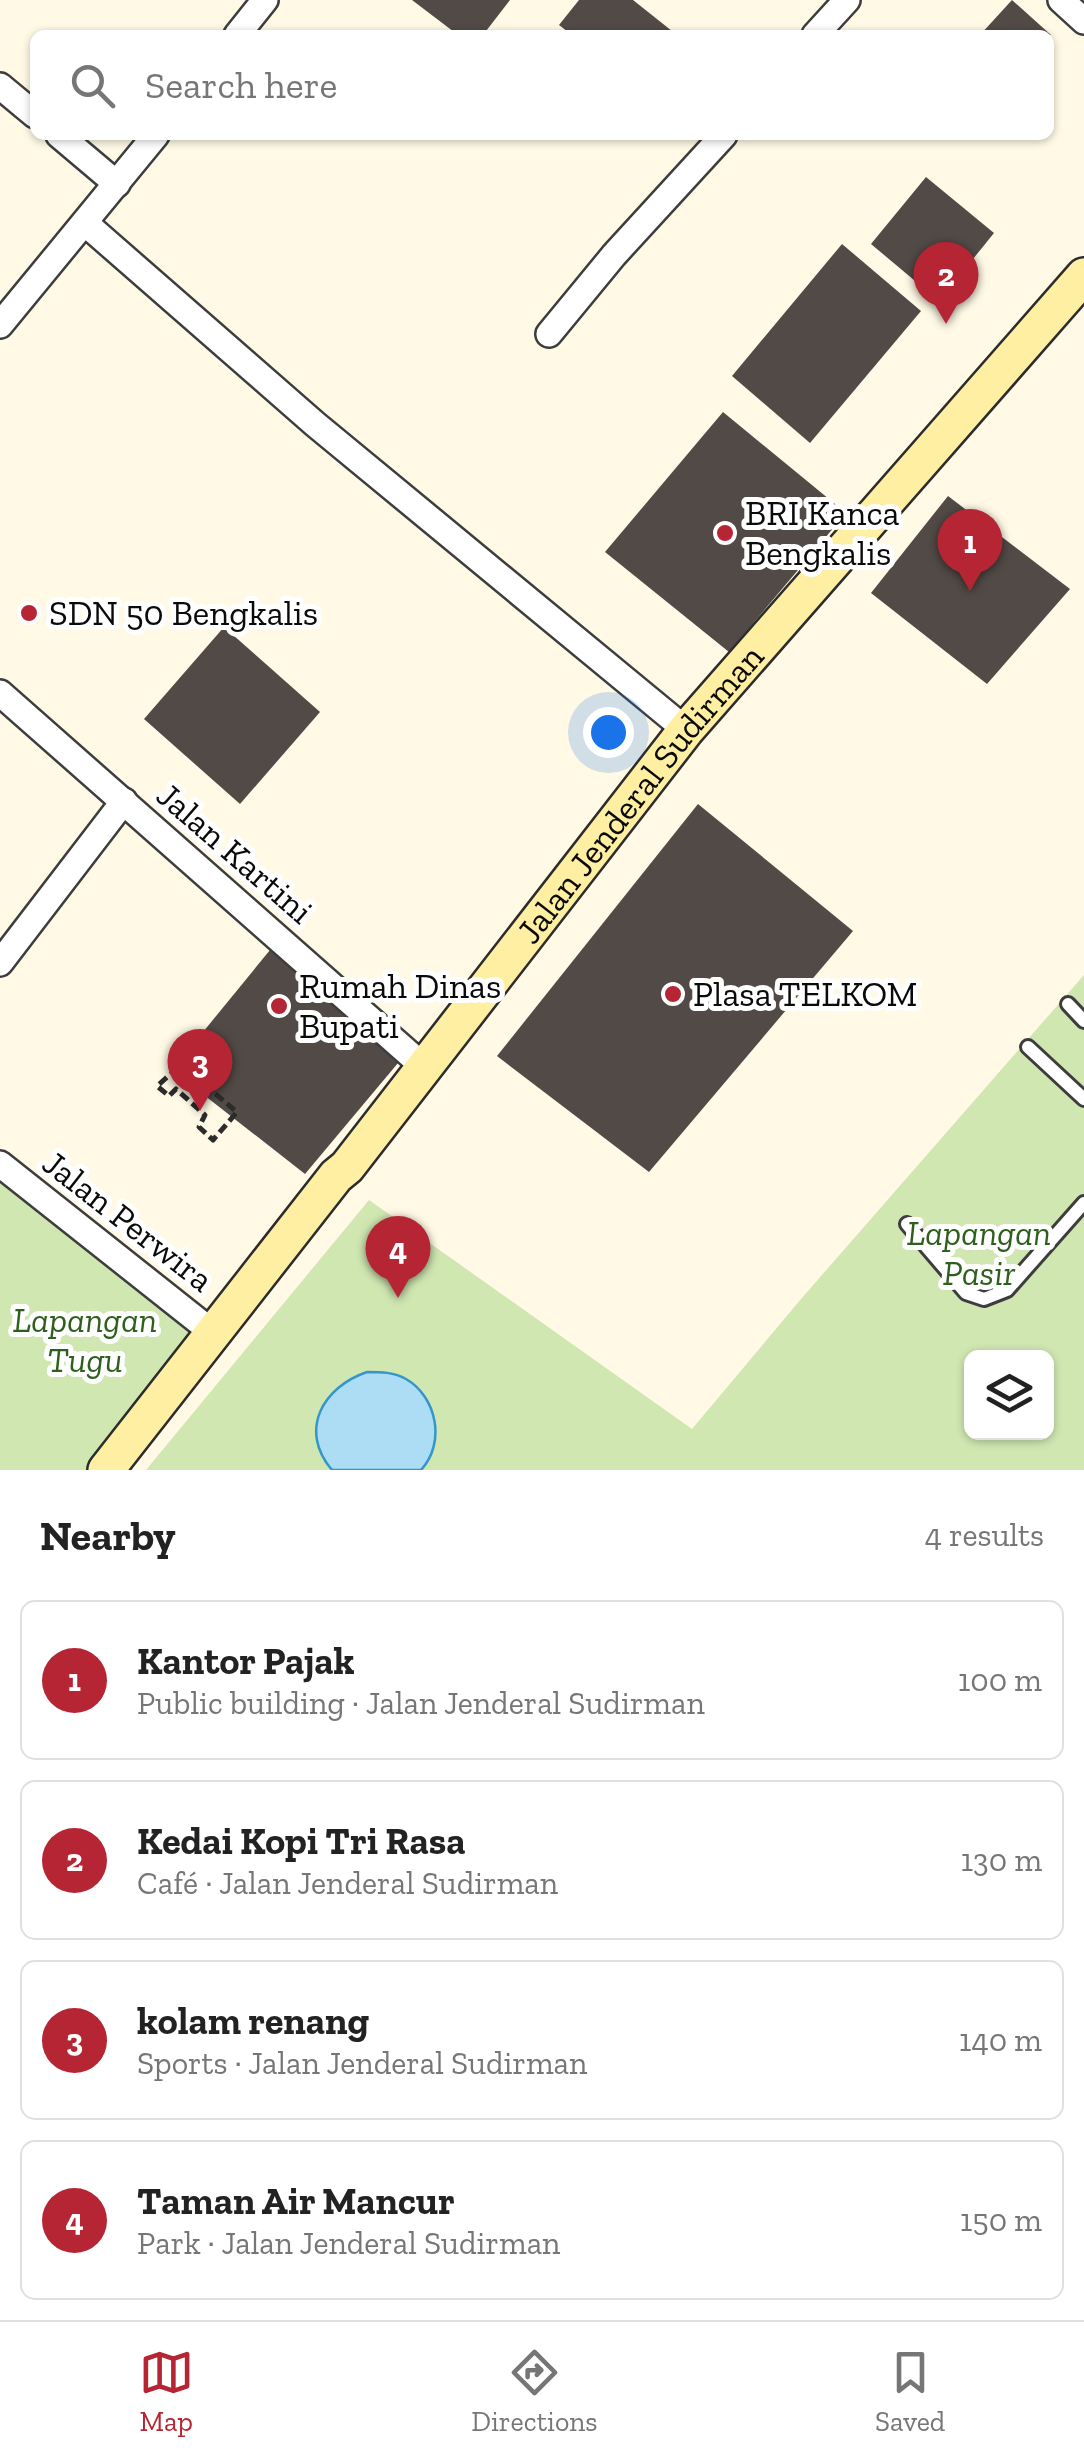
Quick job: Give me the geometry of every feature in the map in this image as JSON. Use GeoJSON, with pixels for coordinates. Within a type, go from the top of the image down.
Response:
{"type":"FeatureCollection","features":[{"type":"Feature","properties":{"kind":"street"},"geometry":{"type":"LineString","coordinates":[[241,30],[266,0]]}},
{"type":"Feature","properties":{"kind":"street"},"geometry":{"type":"LineString","coordinates":[[820,30],[847,0]]}},
{"type":"Feature","properties":{"kind":"street"},"geometry":{"type":"LineString","coordinates":[[1061,0],[1084,21]]}},
{"type":"Feature","properties":{"kind":"street"},"geometry":{"type":"LineString","coordinates":[[0,86],[30,111]]}},
{"type":"Feature","properties":{"kind":"street"},"geometry":{"type":"LineString","coordinates":[[64,140],[117,184]]}},
{"type":"Feature","properties":{"kind":"street"},"geometry":{"type":"LineString","coordinates":[[0,326],[152,140]]}},
{"type":"Feature","properties":{"kind":"street"},"geometry":{"type":"LineString","coordinates":[[549,334],[719,140]]}},
{"type":"Feature","properties":{"kind":"street"},"geometry":{"type":"LineString","coordinates":[[85,223],[315,424],[686,730]]}},
{"type":"Feature","properties":{"kind":"street","name":"Jalan Jenderal Sudirman"},"geometry":{"type":"LineString","coordinates":[[106,1470],[686,730],[1084,276]]}},
{"type":"Feature","properties":{"kind":"street","name":"Jalan Kartini"},"geometry":{"type":"LineString","coordinates":[[0,693],[423,1066]]}},
{"type":"Feature","properties":{"kind":"street"},"geometry":{"type":"LineString","coordinates":[[0,963],[124,802]]}},
{"type":"Feature","properties":{"kind":"street","name":"Jalan Perwira"},"geometry":{"type":"LineString","coordinates":[[0,1164],[212,1332]]}},
{"type":"Feature","properties":{"kind":"lane"},"geometry":{"type":"LineString","coordinates":[[1068,1004],[1084,1020]]}},
{"type":"Feature","properties":{"kind":"lane"},"geometry":{"type":"LineString","coordinates":[[1028,1047],[1084,1099]]}},
{"type":"Feature","properties":{"kind":"lane"},"geometry":{"type":"LineString","coordinates":[[907,1224],[966,1293],[984,1299],[1006,1290],[1084,1203]]}},
{"type":"Feature","properties":{"kind":"path"},"geometry":{"type":"LineString","coordinates":[[182,1065],[237,1112],[214,1140],[199,1127],[205,1115],[176,1089],[170,1096],[157,1086],[182,1065]]}},
{"type":"Feature","properties":{"kind":"green space","name":"Lapangan Pasir"},"geometry":{"type":"Polygon","coordinates":[[[1084,975],[1084,1470],[146,1470],[369,1200],[692,1429],[1084,975]]]}},
{"type":"Feature","properties":{"kind":"green space","name":"Lapangan Tugu"},"geometry":{"type":"Polygon","coordinates":[[[0,1169],[211,1326],[91,1470],[0,1470],[0,1169]]]}},
{"type":"Feature","properties":{"kind":"water"},"geometry":{"type":"Polygon","coordinates":[[[367,1372],[401,1377],[425,1397],[435,1434],[434,1447],[421,1470],[332,1470],[322,1455],[317,1440],[320,1412],[338,1388],[367,1372]]]}},
{"type":"Feature","properties":{"kind":"building"},"geometry":{"type":"Polygon","coordinates":[[[412,0],[510,0],[487,30],[451,30],[412,0]]]}},
{"type":"Feature","properties":{"kind":"building"},"geometry":{"type":"Polygon","coordinates":[[[579,0],[633,0],[671,30],[566,30],[559,25],[579,0]]]}},
{"type":"Feature","properties":{"kind":"building"},"geometry":{"type":"Polygon","coordinates":[[[1012,0],[1045,30],[985,30],[1012,0]]]}},
{"type":"Feature","properties":{"kind":"building"},"geometry":{"type":"Polygon","coordinates":[[[926,177],[994,233],[939,301],[871,244],[926,177]]]}},
{"type":"Feature","properties":{"kind":"building"},"geometry":{"type":"Polygon","coordinates":[[[842,244],[921,311],[810,443],[732,376],[842,244]]]}},
{"type":"Feature","properties":{"kind":"building","name":"BRI Kanca Bengkalis"},"geometry":{"type":"Polygon","coordinates":[[[723,412],[846,513],[729,652],[605,552],[723,412]]]}},
{"type":"Feature","properties":{"kind":"building"},"geometry":{"type":"Polygon","coordinates":[[[948,496],[1070,589],[987,684],[871,593],[948,496]]]}},
{"type":"Feature","properties":{"kind":"building"},"geometry":{"type":"Polygon","coordinates":[[[224,627],[320,712],[240,804],[144,719],[224,627]]]}},
{"type":"Feature","properties":{"kind":"building","name":"Plasa TELKOM"},"geometry":{"type":"Polygon","coordinates":[[[698,804],[853,931],[649,1172],[497,1056],[698,804]]]}},
{"type":"Feature","properties":{"kind":"building","name":"Rumah Dinas Bupati"},"geometry":{"type":"Polygon","coordinates":[[[270,950],[398,1063],[305,1174],[172,1070],[270,950]]]}},
{"type":"Feature","properties":{"kind":"place","name":"Kedai Kopi Tri Rasa"},"geometry":{"type":"Point","coordinates":[946,324]}},
{"type":"Feature","properties":{"kind":"place","name":"BRI Kanca Bengkalis"},"geometry":{"type":"Point","coordinates":[725,533]}},
{"type":"Feature","properties":{"kind":"place","name":"Kantor Pajak"},"geometry":{"type":"Point","coordinates":[970,591]}},
{"type":"Feature","properties":{"kind":"place","name":"SDN 50 Bengkalis"},"geometry":{"type":"Point","coordinates":[29,613]}},
{"type":"Feature","properties":{"kind":"place","name":"Plasa TELKOM"},"geometry":{"type":"Point","coordinates":[673,994]}},
{"type":"Feature","properties":{"kind":"place","name":"Rumah Dinas Bupati"},"geometry":{"type":"Point","coordinates":[279,1006]}},
{"type":"Feature","properties":{"kind":"place","name":"kolam renang"},"geometry":{"type":"Point","coordinates":[200,1111]}},
{"type":"Feature","properties":{"kind":"place","name":"Taman Air Mancur"},"geometry":{"type":"Point","coordinates":[398,1298]}}]}
